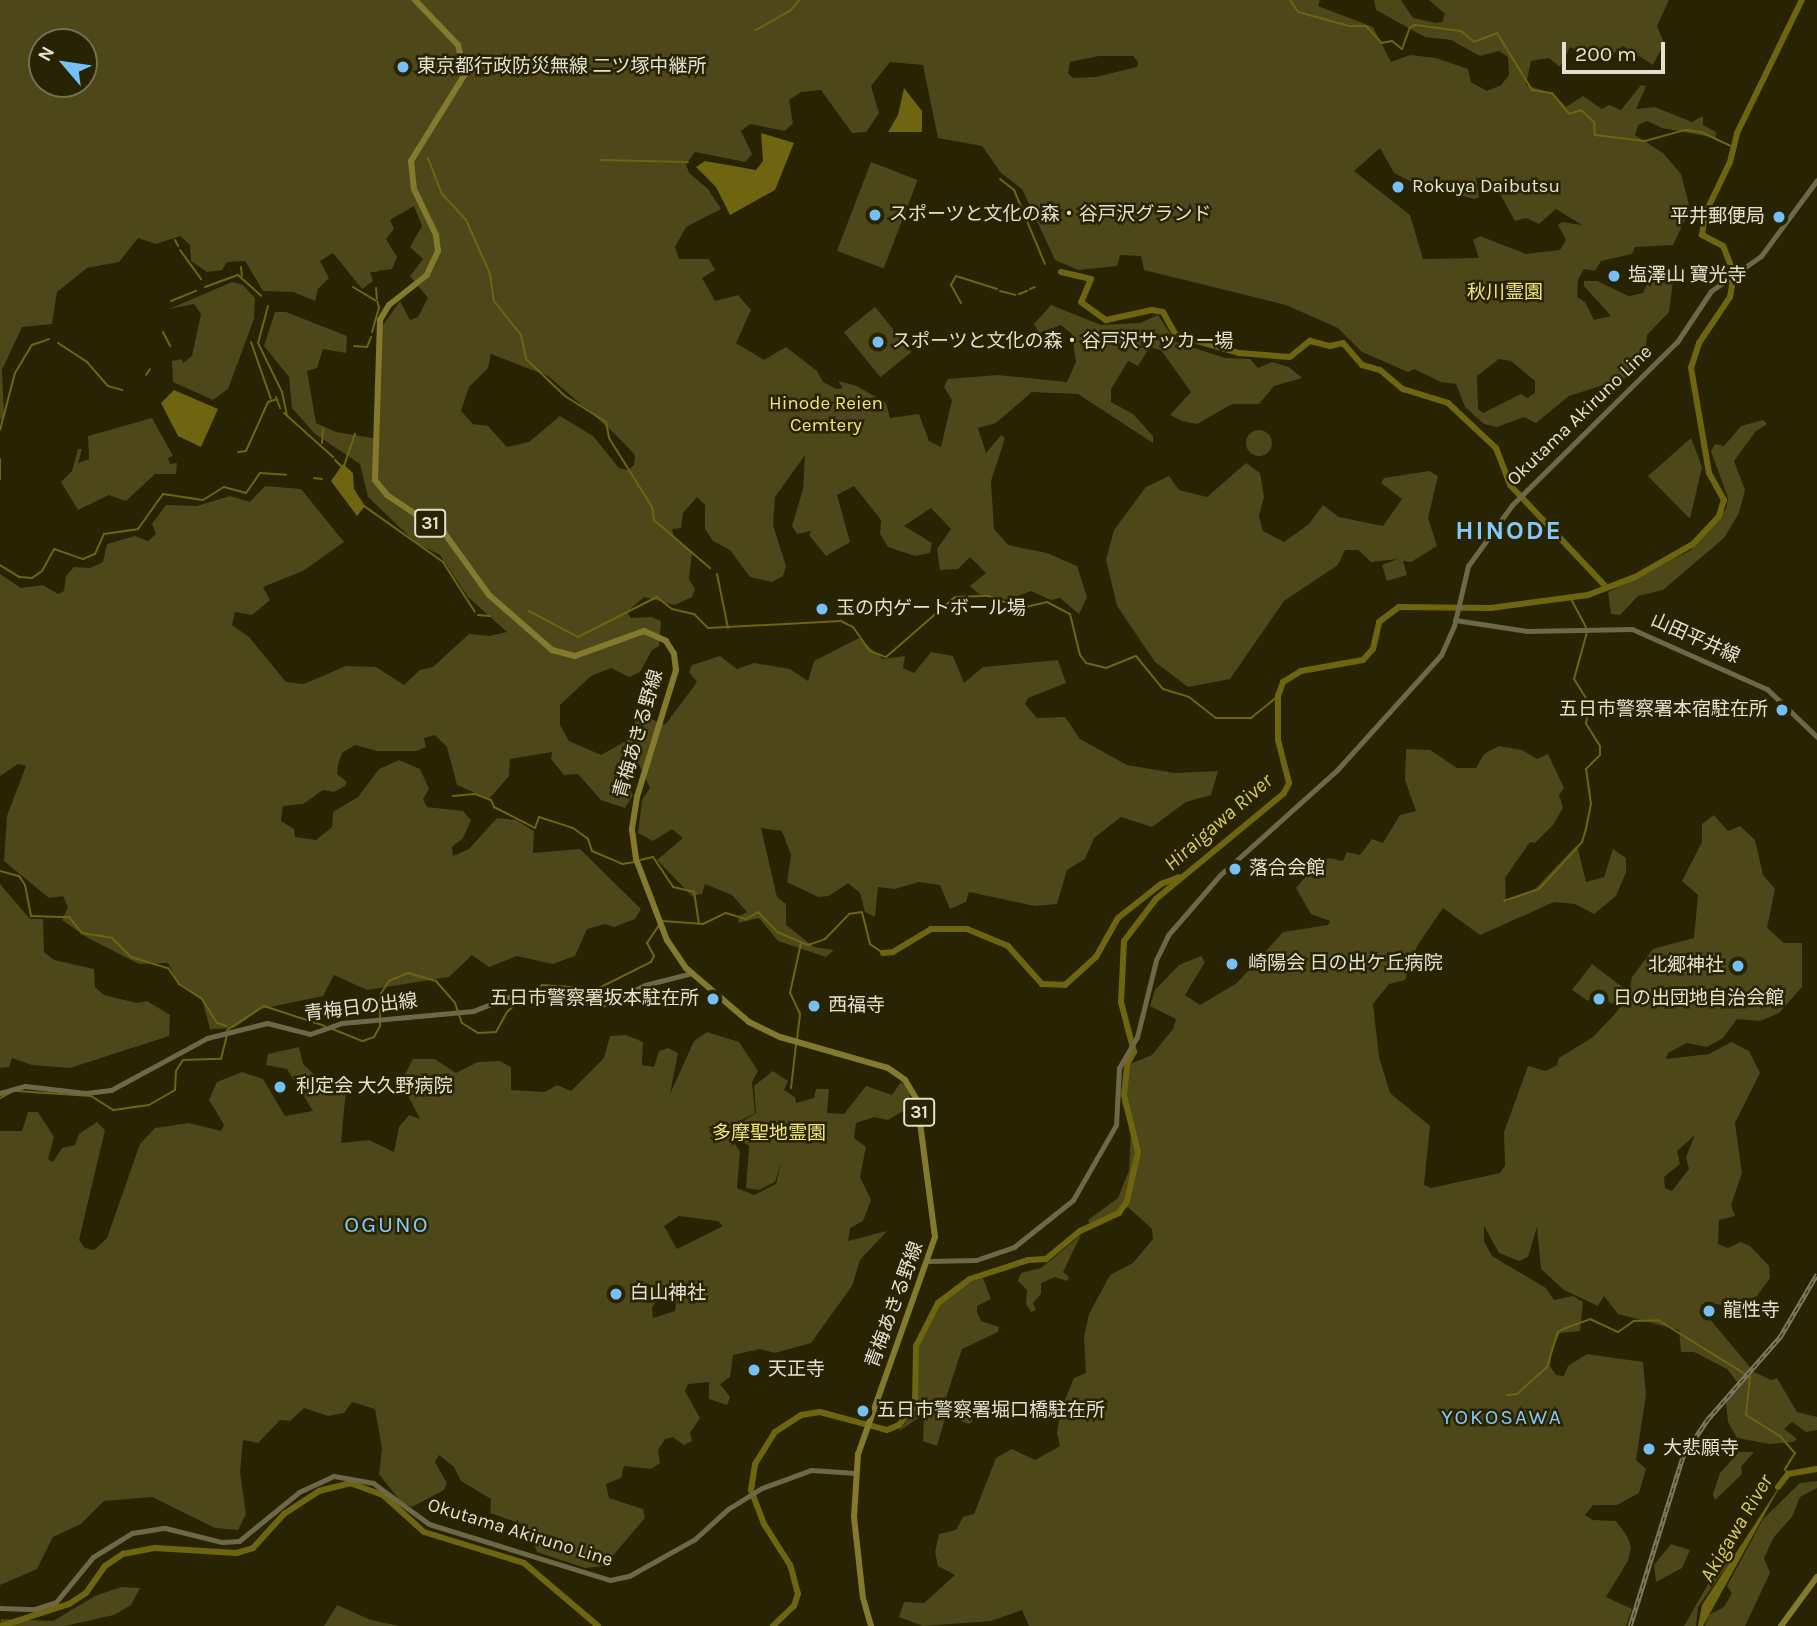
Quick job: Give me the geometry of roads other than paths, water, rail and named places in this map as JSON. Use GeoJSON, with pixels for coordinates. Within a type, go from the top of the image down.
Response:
{"type":"FeatureCollection","features":[{"type":"Feature","properties":{"kind":"main road","name":"青梅あきる野線"},"geometry":{"type":"LineString","coordinates":[[415,0],[458,46],[465,74],[411,161],[414,189],[436,235],[438,251],[427,275],[389,305],[380,320],[373,475],[387,495],[446,534],[489,595],[552,650],[575,656],[644,631],[659,636],[670,646],[676,670],[633,811],[637,861],[663,929],[692,973],[745,1019],[796,1042],[887,1067],[913,1091],[935,1229],[928,1261],[863,1433],[856,1473],[858,1554],[872,1626]]}},
{"type":"Feature","properties":{"kind":"main road","name":"Okutama Akiruno Line"},"geometry":{"type":"LineString","coordinates":[[928,1261],[972,1261],[1009,1248],[1034,1236],[1068,1205],[1116,1125],[1117,1075],[1124,1056],[1135,1040],[1156,960],[1168,935],[1220,875],[1308,799],[1358,748],[1441,655],[1456,618],[1458,600],[1476,552],[1522,493],[1672,348],[1707,296],[1766,250],[1817,180]]}},
{"type":"Feature","properties":{"kind":"main road","name":"山田平井線"},"geometry":{"type":"LineString","coordinates":[[1456,618],[1527,631],[1632,629],[1767,688],[1817,737]]}},
{"type":"Feature","properties":{"kind":"main road","name":"青梅日の出線"},"geometry":{"type":"LineString","coordinates":[[0,1093],[25,1086],[86,1093],[111,1090],[207,1038],[267,1023],[304,1034],[328,1027],[379,1019],[459,1013],[531,992],[602,1005],[645,985],[692,973]]}},
{"type":"Feature","properties":{"kind":"main road","name":"Okutama Akiruno Line"},"geometry":{"type":"LineString","coordinates":[[0,1608],[35,1609],[56,1602],[93,1557],[132,1533],[165,1528],[222,1542],[240,1541],[299,1492],[334,1476],[368,1480],[429,1524],[606,1580],[629,1576],[695,1539],[743,1498],[757,1490],[810,1470],[856,1473]]}},
{"type":"Feature","properties":{"kind":"main road"},"geometry":{"type":"LineString","coordinates":[[1781,1626],[1817,1577]]}},
{"type":"Feature","properties":{"kind":"waterway"},"geometry":{"type":"LineString","coordinates":[[756,30],[791,10],[799,0]]}},
{"type":"Feature","properties":{"kind":"waterway"},"geometry":{"type":"LineString","coordinates":[[1290,0],[1298,12],[1349,26],[1366,26],[1382,43],[1392,41],[1402,49],[1410,27],[1416,25],[1461,31],[1474,42],[1497,33],[1532,90],[1552,93],[1569,114],[1581,110],[1594,122],[1595,135],[1645,141],[1685,130],[1701,132],[1733,147]]}},
{"type":"Feature","properties":{"kind":"waterway","name":"Hiraigawa River"},"geometry":{"type":"LineString","coordinates":[[773,1626],[794,1606],[798,1594],[790,1565],[764,1524],[751,1490],[755,1464],[775,1432],[801,1415],[820,1412],[887,1430],[899,1425],[915,1405],[916,1346],[938,1303],[970,1279],[1028,1260],[1046,1259],[1080,1231],[1119,1213],[1127,1201],[1138,1152],[1124,1095],[1127,1064],[1134,1052],[1121,1002],[1124,941],[1156,899],[1284,793],[1289,783],[1278,740],[1278,696],[1283,682],[1301,671],[1363,660],[1373,649],[1379,622],[1399,607],[1491,608],[1588,595],[1635,577],[1693,544],[1719,516],[1724,500],[1709,473],[1691,368],[1699,343],[1730,297],[1734,274],[1723,246],[1702,235],[1705,214],[1730,162],[1737,133],[1802,0]]}},
{"type":"Feature","properties":{"kind":"waterway"},"geometry":{"type":"LineString","coordinates":[[428,158],[442,194],[466,220],[490,274],[494,301],[521,335],[526,359],[565,396],[606,422],[609,438],[652,507],[654,520],[710,568]]}},
{"type":"Feature","properties":{"kind":"waterway"},"geometry":{"type":"LineString","coordinates":[[600,160],[688,162]]}},
{"type":"Feature","properties":{"kind":"waterway"},"geometry":{"type":"LineString","coordinates":[[1000,179],[1014,190],[1045,264]]}},
{"type":"Feature","properties":{"kind":"waterway"},"geometry":{"type":"LineString","coordinates":[[175,240],[178,246]]}},
{"type":"Feature","properties":{"kind":"waterway"},"geometry":{"type":"LineString","coordinates":[[180,250],[201,279]]}},
{"type":"Feature","properties":{"kind":"waterway"},"geometry":{"type":"LineString","coordinates":[[241,267],[242,276]]}},
{"type":"Feature","properties":{"kind":"waterway"},"geometry":{"type":"LineString","coordinates":[[1061,272],[1091,279],[1081,302],[1106,320],[1152,310],[1163,312],[1176,335],[1239,353],[1290,357],[1310,341],[1330,346],[1343,343],[1362,365],[1380,370],[1403,389],[1448,403],[1496,448],[1510,485],[1607,588]]}},
{"type":"Feature","properties":{"kind":"waterway"},"geometry":{"type":"LineString","coordinates":[[205,287],[238,275],[261,296]]}},
{"type":"Feature","properties":{"kind":"waterway"},"geometry":{"type":"LineString","coordinates":[[961,303],[951,285],[956,276],[997,289]]}},
{"type":"Feature","properties":{"kind":"waterway"},"geometry":{"type":"LineString","coordinates":[[353,287],[375,300]]}},
{"type":"Feature","properties":{"kind":"waterway"},"geometry":{"type":"LineString","coordinates":[[1030,289],[1035,287]]}},
{"type":"Feature","properties":{"kind":"waterway"},"geometry":{"type":"LineString","coordinates":[[376,288],[377,299]]}},
{"type":"Feature","properties":{"kind":"waterway"},"geometry":{"type":"LineString","coordinates":[[171,301],[196,291]]}},
{"type":"Feature","properties":{"kind":"waterway"},"geometry":{"type":"LineString","coordinates":[[1000,291],[1016,295]]}},
{"type":"Feature","properties":{"kind":"waterway"},"geometry":{"type":"LineString","coordinates":[[1019,294],[1027,291]]}},
{"type":"Feature","properties":{"kind":"waterway"},"geometry":{"type":"LineString","coordinates":[[372,332],[379,307],[377,301]]}},
{"type":"Feature","properties":{"kind":"waterway"},"geometry":{"type":"LineString","coordinates":[[268,306],[258,343],[282,392],[287,415]]}},
{"type":"Feature","properties":{"kind":"waterway"},"geometry":{"type":"LineString","coordinates":[[163,332],[170,346]]}},
{"type":"Feature","properties":{"kind":"waterway"},"geometry":{"type":"LineString","coordinates":[[354,346],[367,347],[371,337]]}},
{"type":"Feature","properties":{"kind":"waterway"},"geometry":{"type":"LineString","coordinates":[[0,430],[15,373],[32,345],[49,339]]}},
{"type":"Feature","properties":{"kind":"waterway"},"geometry":{"type":"LineString","coordinates":[[251,342],[271,399]]}},
{"type":"Feature","properties":{"kind":"waterway"},"geometry":{"type":"LineString","coordinates":[[58,343],[87,362],[108,386],[122,390]]}},
{"type":"Feature","properties":{"kind":"waterway"},"geometry":{"type":"LineString","coordinates":[[146,375],[150,369]]}},
{"type":"Feature","properties":{"kind":"waterway"},"geometry":{"type":"LineString","coordinates":[[276,397],[280,408]]}},
{"type":"Feature","properties":{"kind":"waterway"},"geometry":{"type":"LineString","coordinates":[[238,452],[246,451],[268,402],[277,399]]}},
{"type":"Feature","properties":{"kind":"waterway"},"geometry":{"type":"LineString","coordinates":[[284,413],[333,457]]}},
{"type":"Feature","properties":{"kind":"waterway"},"geometry":{"type":"LineString","coordinates":[[322,443],[323,429]]}},
{"type":"Feature","properties":{"kind":"waterway"},"geometry":{"type":"LineString","coordinates":[[344,466],[355,434]]}},
{"type":"Feature","properties":{"kind":"waterway"},"geometry":{"type":"LineString","coordinates":[[0,459],[0,479]]}},
{"type":"Feature","properties":{"kind":"waterway"},"geometry":{"type":"LineString","coordinates":[[335,460],[342,467]]}},
{"type":"Feature","properties":{"kind":"waterway"},"geometry":{"type":"LineString","coordinates":[[0,565],[19,577],[32,578],[42,571],[54,549],[83,559],[95,554],[104,534],[138,529],[163,494],[203,500],[224,487],[246,493],[260,473],[286,475]]}},
{"type":"Feature","properties":{"kind":"waterway"},"geometry":{"type":"LineString","coordinates":[[314,478],[322,479]]}},
{"type":"Feature","properties":{"kind":"waterway"},"geometry":{"type":"LineString","coordinates":[[364,506],[443,562],[475,612]]}},
{"type":"Feature","properties":{"kind":"waterway"},"geometry":{"type":"LineString","coordinates":[[717,574],[728,628]]}},
{"type":"Feature","properties":{"kind":"waterway"},"geometry":{"type":"LineString","coordinates":[[529,611],[578,637],[657,597],[672,609],[694,614],[708,628],[841,621],[853,627],[870,651],[886,657],[955,597],[988,596],[1021,608],[1047,602],[1070,614],[1080,655],[1086,663],[1106,668],[1136,656],[1163,689],[1189,697],[1216,718],[1251,718],[1278,696]]}},
{"type":"Feature","properties":{"kind":"waterway"},"geometry":{"type":"LineString","coordinates":[[1571,599],[1586,627]]}},
{"type":"Feature","properties":{"kind":"waterway"},"geometry":{"type":"LineString","coordinates":[[478,615],[490,616]]}},
{"type":"Feature","properties":{"kind":"waterway"},"geometry":{"type":"LineString","coordinates":[[1504,901],[1539,889],[1582,842],[1591,804],[1586,769],[1600,755],[1600,746],[1586,724],[1589,703],[1574,679],[1587,632]]}},
{"type":"Feature","properties":{"kind":"waterway"},"geometry":{"type":"LineString","coordinates":[[453,796],[475,794],[491,800],[494,807],[535,828],[539,817],[573,828],[588,839],[592,851],[622,864],[635,862]]}},
{"type":"Feature","properties":{"kind":"waterway"},"geometry":{"type":"LineString","coordinates":[[640,860],[653,857],[673,887],[694,892],[699,923]]}},
{"type":"Feature","properties":{"kind":"waterway"},"geometry":{"type":"LineString","coordinates":[[0,871],[19,876],[25,885],[31,916],[69,917],[82,933],[112,938],[131,957],[168,968],[179,984],[202,999],[217,1023],[227,1026]]}},
{"type":"Feature","properties":{"kind":"waterway"},"geometry":{"type":"LineString","coordinates":[[883,953],[893,952],[931,929],[967,929],[1008,946],[1042,984],[1065,985],[1096,957],[1118,918],[1161,884],[1179,877]]}},
{"type":"Feature","properties":{"kind":"waterway"},"geometry":{"type":"LineString","coordinates":[[533,990],[543,985],[597,989],[651,962],[654,956],[647,943],[662,921],[703,924],[726,913],[746,919],[758,912],[777,932],[808,945],[825,939],[849,914],[862,912],[870,944],[883,953]]}},
{"type":"Feature","properties":{"kind":"waterway"},"geometry":{"type":"LineString","coordinates":[[797,1039],[800,1014],[790,993],[801,943]]}},
{"type":"Feature","properties":{"kind":"waterway"},"geometry":{"type":"LineString","coordinates":[[330,1028],[363,1041],[374,1037],[380,1026],[380,995],[389,981],[408,973],[436,981],[455,1003],[462,1023],[478,1033],[496,1032],[507,1012],[528,993]]}},
{"type":"Feature","properties":{"kind":"waterway"},"geometry":{"type":"LineString","coordinates":[[227,1030],[264,1006],[325,1026]]}},
{"type":"Feature","properties":{"kind":"waterway"},"geometry":{"type":"LineString","coordinates":[[17,1091],[91,1096],[113,1110],[149,1105],[175,1090],[176,1071],[183,1060],[221,1059],[227,1035]]}},
{"type":"Feature","properties":{"kind":"waterway"},"geometry":{"type":"LineString","coordinates":[[791,1088],[796,1044]]}},
{"type":"Feature","properties":{"kind":"waterway"},"geometry":{"type":"LineString","coordinates":[[0,1098],[12,1092]]}},
{"type":"Feature","properties":{"kind":"waterway"},"geometry":{"type":"LineString","coordinates":[[1507,1395],[1517,1394],[1547,1367],[1558,1332],[1563,1329],[1590,1319],[1618,1332],[1634,1321],[1658,1320],[1750,1377],[1746,1415],[1780,1436],[1795,1453],[1785,1469],[1788,1474]]}},
{"type":"Feature","properties":{"kind":"waterway","name":"Akigawa River"},"geometry":{"type":"LineString","coordinates":[[1778,1487],[1788,1474],[1817,1469]]}},
{"type":"Feature","properties":{"kind":"waterway","name":"Hiraigawa River"},"geometry":{"type":"LineString","coordinates":[[1,1626],[69,1604],[86,1593],[105,1566],[123,1554],[155,1548],[236,1553],[253,1548],[284,1514],[319,1491],[350,1483],[383,1495],[424,1532],[524,1563],[598,1626]]}},
{"type":"Feature","properties":{"kind":"railway"},"geometry":{"type":"LineString","coordinates":[[1630,1626],[1683,1456],[1707,1420],[1780,1337],[1817,1274]]}},
{"type":"Feature","properties":{"kind":"place","name":"東京都行政防災無線 二ツ塚中継所"},"geometry":{"type":"Point","coordinates":[403,67]}},
{"type":"Feature","properties":{"kind":"place","name":"Rokuya Daibutsu"},"geometry":{"type":"Point","coordinates":[1398,187]}},
{"type":"Feature","properties":{"kind":"place","name":"スポーツと文化の森・谷戸沢グランド"},"geometry":{"type":"Point","coordinates":[875,215]}},
{"type":"Feature","properties":{"kind":"place","name":"平井郵便局"},"geometry":{"type":"Point","coordinates":[1779,217]}},
{"type":"Feature","properties":{"kind":"place","name":"塩澤山 寶光寺"},"geometry":{"type":"Point","coordinates":[1614,276]}},
{"type":"Feature","properties":{"kind":"place","name":"スポーツと文化の森・谷戸沢サッカー場"},"geometry":{"type":"Point","coordinates":[878,342]}},
{"type":"Feature","properties":{"kind":"place","name":"玉の内ゲートボール場"},"geometry":{"type":"Point","coordinates":[822,609]}},
{"type":"Feature","properties":{"kind":"place","name":"五日市警察署本宿駐在所"},"geometry":{"type":"Point","coordinates":[1782,710]}},
{"type":"Feature","properties":{"kind":"place","name":"落合会館"},"geometry":{"type":"Point","coordinates":[1235,869]}},
{"type":"Feature","properties":{"kind":"place","name":"崎陽会 日の出ケ丘病院"},"geometry":{"type":"Point","coordinates":[1232,964]}},
{"type":"Feature","properties":{"kind":"place","name":"北郷神社"},"geometry":{"type":"Point","coordinates":[1738,966]}},
{"type":"Feature","properties":{"kind":"place","name":"五日市警察署坂本駐在所"},"geometry":{"type":"Point","coordinates":[713,999]}},
{"type":"Feature","properties":{"kind":"place","name":"日の出団地自治会館"},"geometry":{"type":"Point","coordinates":[1599,999]}},
{"type":"Feature","properties":{"kind":"place","name":"西福寺"},"geometry":{"type":"Point","coordinates":[814,1006]}},
{"type":"Feature","properties":{"kind":"place","name":"利定会 大久野病院"},"geometry":{"type":"Point","coordinates":[280,1087]}},
{"type":"Feature","properties":{"kind":"place","name":"白山神社"},"geometry":{"type":"Point","coordinates":[616,1294]}},
{"type":"Feature","properties":{"kind":"place","name":"龍性寺"},"geometry":{"type":"Point","coordinates":[1709,1311]}},
{"type":"Feature","properties":{"kind":"place","name":"天正寺"},"geometry":{"type":"Point","coordinates":[754,1370]}},
{"type":"Feature","properties":{"kind":"place","name":"五日市警察署堀口橋駐在所"},"geometry":{"type":"Point","coordinates":[863,1411]}},
{"type":"Feature","properties":{"kind":"place","name":"大悲願寺"},"geometry":{"type":"Point","coordinates":[1649,1449]}},
{"type":"Feature","properties":{"kind":"district","name":"HINODE"},"geometry":{"type":"Point","coordinates":[1509,531]}},
{"type":"Feature","properties":{"kind":"district","name":"OGUNO"},"geometry":{"type":"Point","coordinates":[387,1225]}},
{"type":"Feature","properties":{"kind":"district","name":"YOKOSAWA"},"geometry":{"type":"Point","coordinates":[1502,1417]}},
{"type":"Feature","properties":{"kind":"park label","name":"秋川霊園"},"geometry":{"type":"Point","coordinates":[1505,293]}},
{"type":"Feature","properties":{"kind":"park label","name":"Hinode Reien Cemtery"},"geometry":{"type":"Point","coordinates":[826,415]}},
{"type":"Feature","properties":{"kind":"park label","name":"多摩聖地霊園"},"geometry":{"type":"Point","coordinates":[769,1134]}}]}
